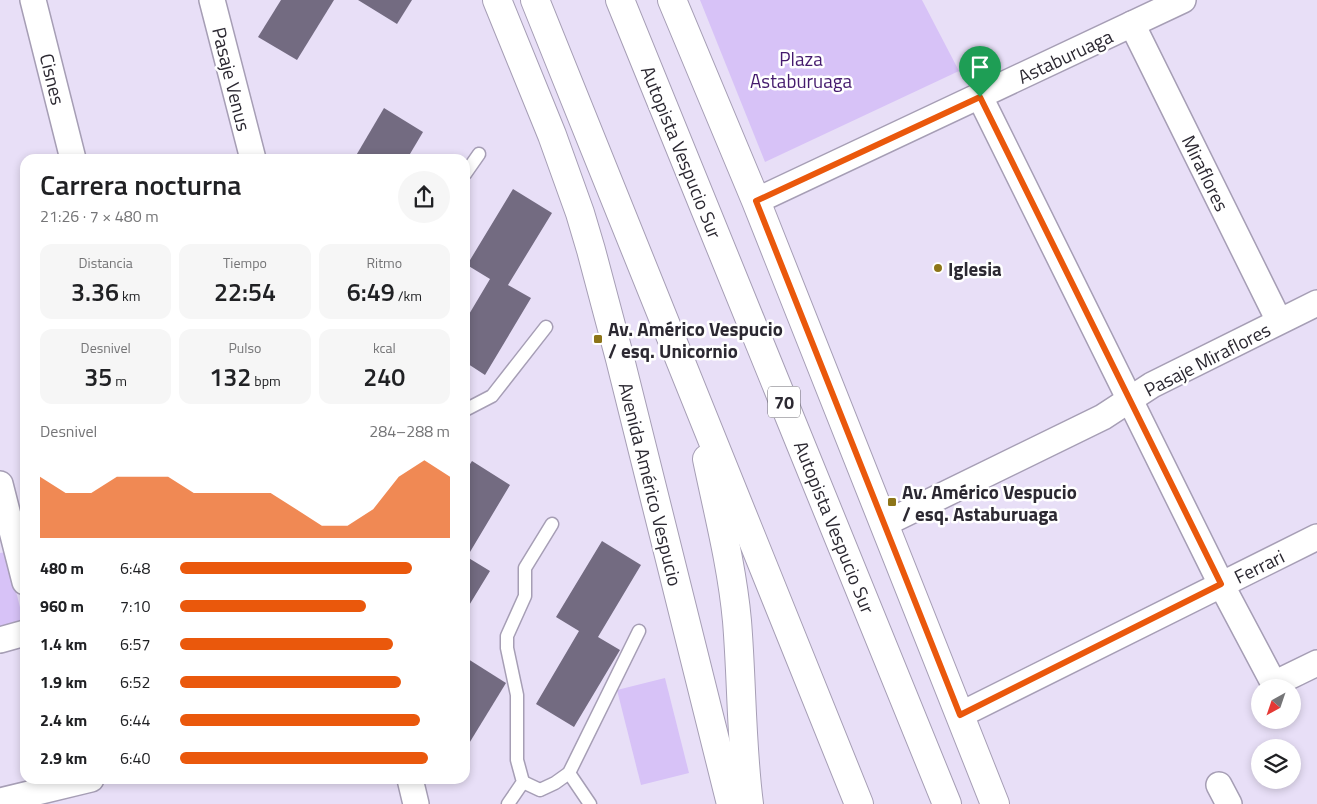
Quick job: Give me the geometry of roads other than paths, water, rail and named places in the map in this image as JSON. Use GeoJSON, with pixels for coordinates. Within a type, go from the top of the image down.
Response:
{"type":"FeatureCollection","features":[{"type":"Feature","properties":{"kind":"main road","name":"Avenida Américo Vespucio"},"geometry":{"type":"LineString","coordinates":[[497,0],[555,143],[591,250],[618,350],[731,804]]}},
{"type":"Feature","properties":{"kind":"main road"},"geometry":{"type":"LineString","coordinates":[[535,0],[859,804]]}},
{"type":"Feature","properties":{"kind":"main road","name":"Autopista Vespucio Sur"},"geometry":{"type":"LineString","coordinates":[[620,0],[947,804]]}},
{"type":"Feature","properties":{"kind":"main road"},"geometry":{"type":"LineString","coordinates":[[672,0],[756,201],[995,804]]}},
{"type":"Feature","properties":{"kind":"main road"},"geometry":{"type":"LineString","coordinates":[[692,389],[733,590],[748,804]]}},
{"type":"Feature","properties":{"kind":"street","name":"Cisnes"},"geometry":{"type":"LineString","coordinates":[[33,0],[72,154]]}},
{"type":"Feature","properties":{"kind":"street","name":"Pasaje Venus"},"geometry":{"type":"LineString","coordinates":[[212,0],[251,154]]}},
{"type":"Feature","properties":{"kind":"street","name":"Astaburuaga"},"geometry":{"type":"LineString","coordinates":[[756,201],[1183,0]]}},
{"type":"Feature","properties":{"kind":"street","name":"Miraflores"},"geometry":{"type":"LineString","coordinates":[[1132,24],[1279,322]]}},
{"type":"Feature","properties":{"kind":"street"},"geometry":{"type":"LineString","coordinates":[[980,97],[1221,584],[1274,684],[1317,662]]}},
{"type":"Feature","properties":{"kind":"street","name":"Pasaje Miraflores"},"geometry":{"type":"LineString","coordinates":[[884,524],[1103,416],[1152,385],[1317,302]]}},
{"type":"Feature","properties":{"kind":"street"},"geometry":{"type":"LineString","coordinates":[[0,484],[7,541],[20,571]]}},
{"type":"Feature","properties":{"kind":"street","name":"Ferrari"},"geometry":{"type":"LineString","coordinates":[[960,715],[1317,537]]}},
{"type":"Feature","properties":{"kind":"street"},"geometry":{"type":"LineString","coordinates":[[0,640],[20,634]]}},
{"type":"Feature","properties":{"kind":"street"},"geometry":{"type":"LineString","coordinates":[[0,801],[70,784]]}},
{"type":"Feature","properties":{"kind":"street"},"geometry":{"type":"LineString","coordinates":[[411,784],[416,804]]}},
{"type":"Feature","properties":{"kind":"lane"},"geometry":{"type":"LineString","coordinates":[[470,167],[479,154]]}},
{"type":"Feature","properties":{"kind":"lane"},"geometry":{"type":"LineString","coordinates":[[470,407],[492,396],[546,327]]}},
{"type":"Feature","properties":{"kind":"lane"},"geometry":{"type":"LineString","coordinates":[[508,804],[523,782],[517,760],[516,695],[507,648],[507,636],[525,596],[525,568],[552,524]]}},
{"type":"Feature","properties":{"kind":"lane"},"geometry":{"type":"LineString","coordinates":[[523,782],[540,790],[555,783],[569,773],[639,631]]}},
{"type":"Feature","properties":{"kind":"lane"},"geometry":{"type":"LineString","coordinates":[[569,773],[590,804]]}},
{"type":"Feature","properties":{"kind":"place","name":"Iglesia"},"geometry":{"type":"Point","coordinates":[938,268]}},
{"type":"Feature","properties":{"kind":"place","name":"Av. Américo Vespucio / esq. Unicornio"},"geometry":{"type":"Point","coordinates":[598,339]}},
{"type":"Feature","properties":{"kind":"place","name":"Av. Américo Vespucio / esq. Astaburuaga"},"geometry":{"type":"Point","coordinates":[892,502]}},
{"type":"Feature","properties":{"kind":"park label","name":"Plaza Astaburuaga"},"geometry":{"type":"Point","coordinates":[801,69]}}]}
